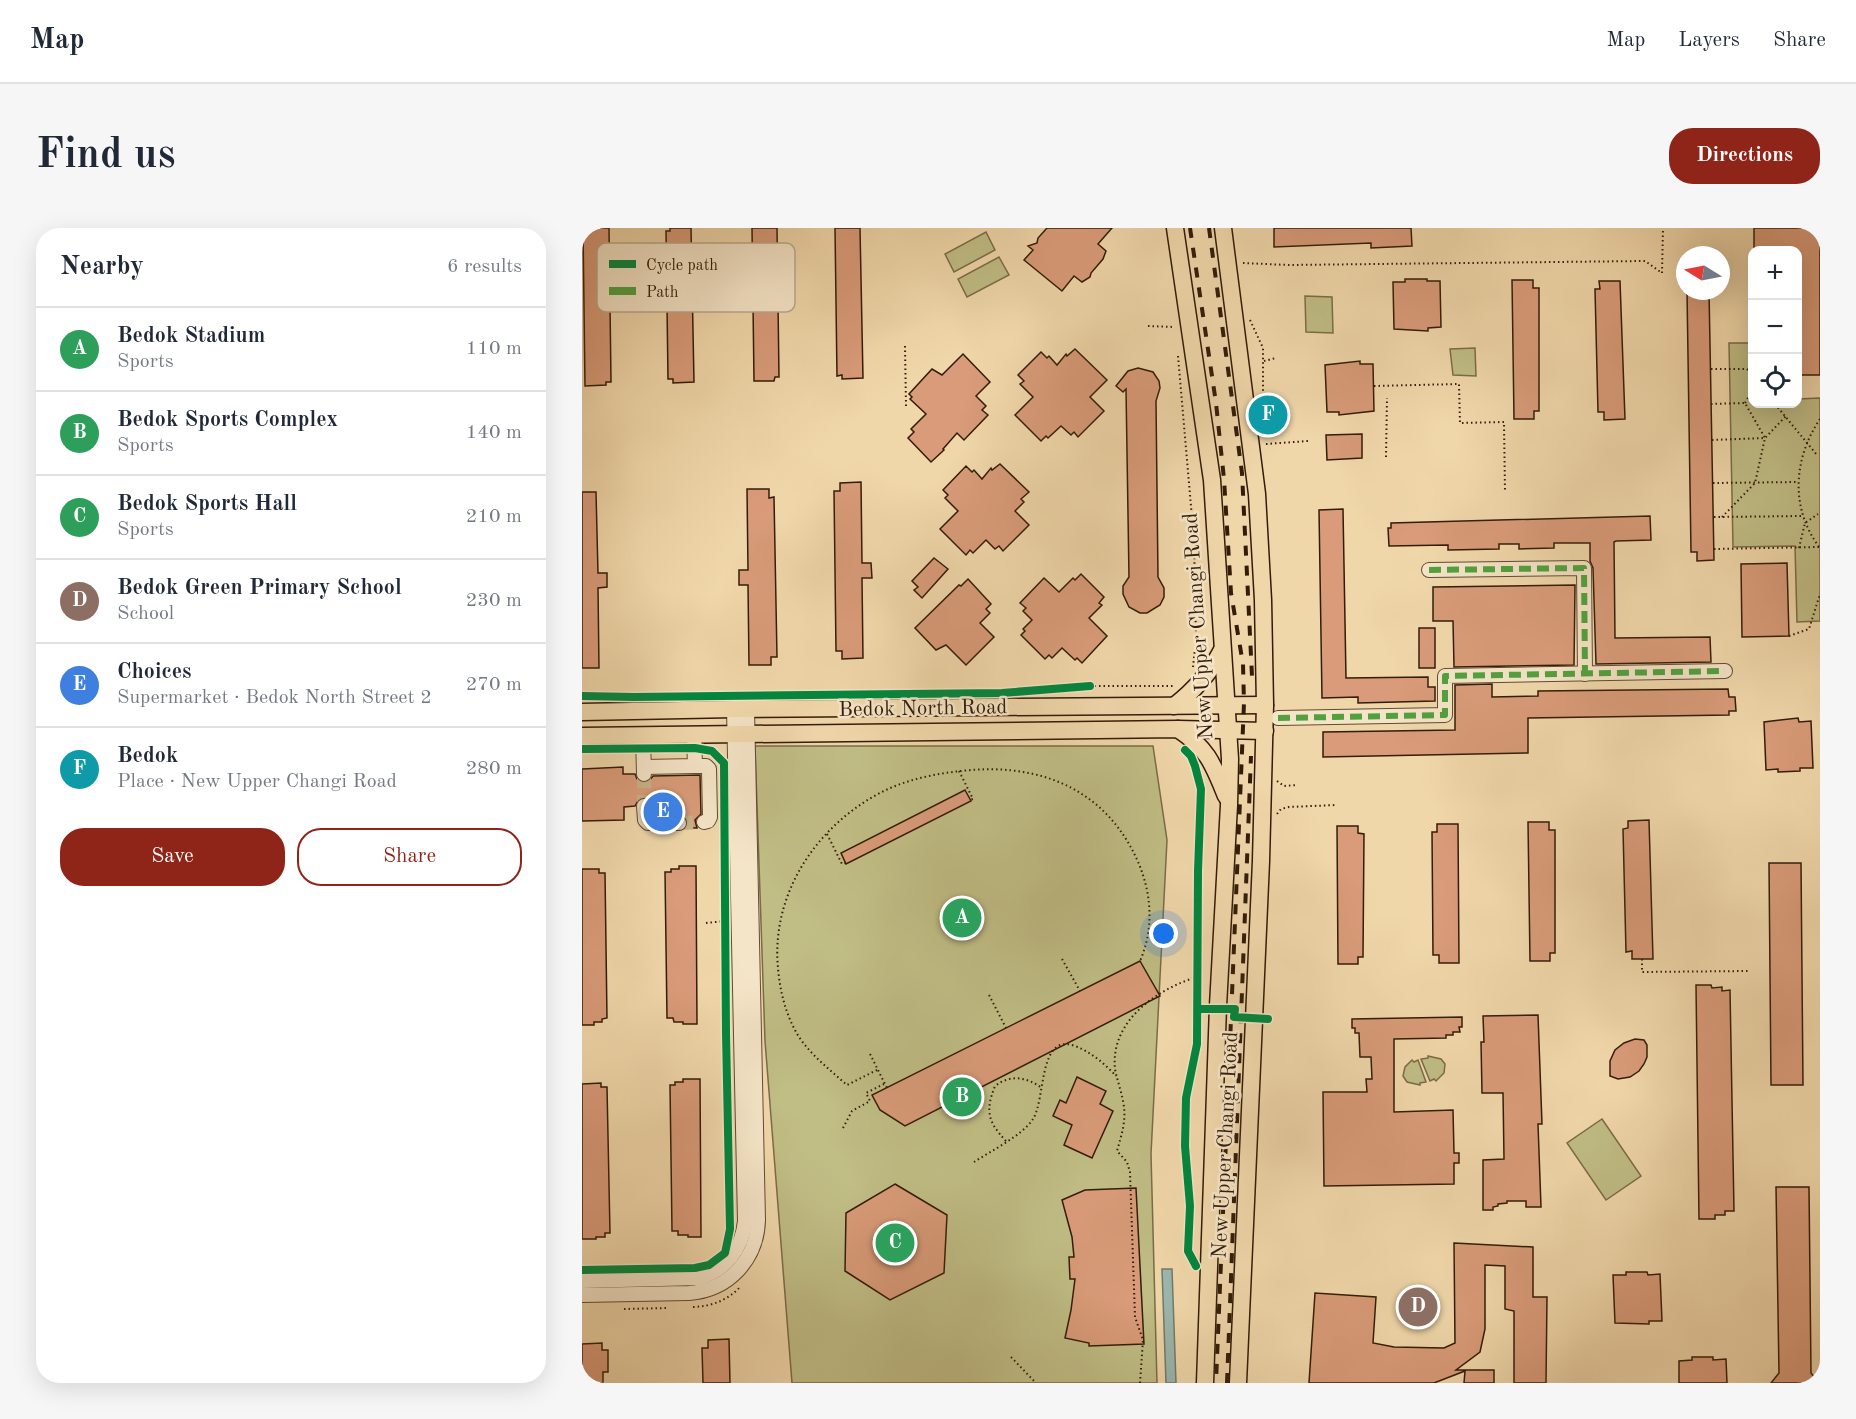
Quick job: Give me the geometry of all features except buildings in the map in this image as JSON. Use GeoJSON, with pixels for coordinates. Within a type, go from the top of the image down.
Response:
{"type":"FeatureCollection","features":[{"type":"Feature","properties":{"kind":"main road","name":"New Upper Changi Road"},"geometry":{"type":"LineString","coordinates":[[1174,228],[1212,480],[1228,730],[1229,805],[1218,1006],[1205,1383]]}},
{"type":"Feature","properties":{"kind":"main road","name":"New Upper Changi Road"},"geometry":{"type":"LineString","coordinates":[[1223,228],[1252,446],[1261,549],[1265,705],[1257,962],[1238,1383]]}},
{"type":"Feature","properties":{"kind":"main road"},"geometry":{"type":"LineString","coordinates":[[1174,706],[1196,688],[1223,649]]}},
{"type":"Feature","properties":{"kind":"main road","name":"Bedok North Road"},"geometry":{"type":"LineString","coordinates":[[582,712],[1265,705]]}},
{"type":"Feature","properties":{"kind":"main road"},"geometry":{"type":"LineString","coordinates":[[1178,729],[1189,736],[1208,755],[1229,805]]}},
{"type":"Feature","properties":{"kind":"main road","name":"Bedok North Road"},"geometry":{"type":"LineString","coordinates":[[582,736],[1265,730]]}},
{"type":"Feature","properties":{"kind":"street"},"geometry":{"type":"LineString","coordinates":[[1429,570],[1584,568],[1585,674]]}},
{"type":"Feature","properties":{"kind":"street"},"geometry":{"type":"LineString","coordinates":[[1278,718],[1445,715],[1445,676],[1725,671]]}},
{"type":"Feature","properties":{"kind":"street"},"geometry":{"type":"LineString","coordinates":[[582,1295],[690,1293],[707,1290],[723,1283],[736,1272],[747,1259],[755,1243],[758,1220],[741,709]]}},
{"type":"Feature","properties":{"kind":"street"},"geometry":{"type":"LineString","coordinates":[[694,735],[695,766]]}},
{"type":"Feature","properties":{"kind":"street"},"geometry":{"type":"LineString","coordinates":[[643,736],[644,770],[705,766],[709,769],[707,820],[743,817]]}},
{"type":"Feature","properties":{"kind":"street"},"geometry":{"type":"LineString","coordinates":[[645,806],[645,820],[648,823],[679,823]]}},
{"type":"Feature","properties":{"kind":"street"},"geometry":{"type":"LineString","coordinates":[[582,1281],[699,1278],[726,1263],[736,1251],[742,1236],[744,1209],[743,817]]}},
{"type":"Feature","properties":{"kind":"path"},"geometry":{"type":"LineString","coordinates":[[1240,263],[1288,265],[1645,261],[1662,273],[1663,228]]}},
{"type":"Feature","properties":{"kind":"path"},"geometry":{"type":"LineString","coordinates":[[1249,317],[1263,348],[1264,361],[1276,358]]}},
{"type":"Feature","properties":{"kind":"path"},"geometry":{"type":"LineString","coordinates":[[1173,321],[1175,333]]}},
{"type":"Feature","properties":{"kind":"path"},"geometry":{"type":"LineString","coordinates":[[1148,326],[1174,327]]}},
{"type":"Feature","properties":{"kind":"path"},"geometry":{"type":"LineString","coordinates":[[905,346],[906,406]]}},
{"type":"Feature","properties":{"kind":"path"},"geometry":{"type":"LineString","coordinates":[[1178,355],[1194,541],[1196,639],[1192,669]]}},
{"type":"Feature","properties":{"kind":"path"},"geometry":{"type":"LineString","coordinates":[[1711,369],[1748,370]]}},
{"type":"Feature","properties":{"kind":"path"},"geometry":{"type":"LineString","coordinates":[[1374,386],[1460,384],[1460,423],[1504,422],[1505,492]]}},
{"type":"Feature","properties":{"kind":"path"},"geometry":{"type":"LineString","coordinates":[[1386,457],[1387,398]]}},
{"type":"Feature","properties":{"kind":"path"},"geometry":{"type":"LineString","coordinates":[[1745,403],[1748,398]]}},
{"type":"Feature","properties":{"kind":"path"},"geometry":{"type":"LineString","coordinates":[[1711,404],[1745,403]]}},
{"type":"Feature","properties":{"kind":"path"},"geometry":{"type":"LineString","coordinates":[[1745,403],[1765,438]]}},
{"type":"Feature","properties":{"kind":"path"},"geometry":{"type":"LineString","coordinates":[[1779,408],[1817,454]]}},
{"type":"Feature","properties":{"kind":"path"},"geometry":{"type":"LineString","coordinates":[[1722,517],[1755,483],[1765,438],[1786,416]]}},
{"type":"Feature","properties":{"kind":"path"},"geometry":{"type":"LineString","coordinates":[[1820,419],[1807,442],[1798,483],[1805,523],[1820,548]]}},
{"type":"Feature","properties":{"kind":"path"},"geometry":{"type":"LineString","coordinates":[[1712,440],[1765,438]]}},
{"type":"Feature","properties":{"kind":"path"},"geometry":{"type":"LineString","coordinates":[[1252,446],[1308,441]]}},
{"type":"Feature","properties":{"kind":"path"},"geometry":{"type":"LineString","coordinates":[[1713,483],[1798,483]]}},
{"type":"Feature","properties":{"kind":"path"},"geometry":{"type":"LineString","coordinates":[[1799,548],[1805,523],[1818,514]]}},
{"type":"Feature","properties":{"kind":"path"},"geometry":{"type":"LineString","coordinates":[[1714,518],[1803,516]]}},
{"type":"Feature","properties":{"kind":"path"},"geometry":{"type":"LineString","coordinates":[[1714,549],[1820,548]]}},
{"type":"Feature","properties":{"kind":"path"},"geometry":{"type":"LineString","coordinates":[[1789,636],[1809,629],[1820,594]]}},
{"type":"Feature","properties":{"kind":"path"},"geometry":{"type":"LineString","coordinates":[[1079,687],[1175,686],[1181,683]]}},
{"type":"Feature","properties":{"kind":"path"},"geometry":{"type":"LineString","coordinates":[[877,1070],[847,1085],[807,1047],[786,1009],[779,984],[777,944],[783,903],[797,872],[827,834],[854,810],[891,787],[921,777],[959,771],[994,769],[1039,775],[1081,792],[1109,815],[1135,855],[1147,889],[1150,926],[1147,945],[1140,961]]}},
{"type":"Feature","properties":{"kind":"path"},"geometry":{"type":"LineString","coordinates":[[959,771],[973,799],[970,800]]}},
{"type":"Feature","properties":{"kind":"path"},"geometry":{"type":"LineString","coordinates":[[1276,821],[1281,809],[1338,805]]}},
{"type":"Feature","properties":{"kind":"path"},"geometry":{"type":"LineString","coordinates":[[827,834],[843,864],[846,863]]}},
{"type":"Feature","properties":{"kind":"path"},"geometry":{"type":"LineString","coordinates":[[725,909],[725,932]]}},
{"type":"Feature","properties":{"kind":"path"},"geometry":{"type":"LineString","coordinates":[[706,922],[725,921]]}},
{"type":"Feature","properties":{"kind":"path"},"geometry":{"type":"LineString","coordinates":[[1062,959],[1080,991]]}},
{"type":"Feature","properties":{"kind":"path"},"geometry":{"type":"LineString","coordinates":[[1642,959],[1642,972],[1748,971]]}},
{"type":"Feature","properties":{"kind":"path"},"geometry":{"type":"LineString","coordinates":[[1197,965],[1194,978],[1198,987]]}},
{"type":"Feature","properties":{"kind":"path"},"geometry":{"type":"LineString","coordinates":[[1140,1383],[1143,1340],[1135,1317],[1130,1172],[1127,1161],[1117,1151],[1123,1134],[1125,1112],[1115,1055],[1123,1030],[1146,1003],[1174,986],[1194,978]]}},
{"type":"Feature","properties":{"kind":"path"},"geometry":{"type":"LineString","coordinates":[[989,995],[1006,1028]]}},
{"type":"Feature","properties":{"kind":"path"},"geometry":{"type":"LineString","coordinates":[[974,1162],[1020,1134],[1034,1118],[1038,1110],[1046,1062],[1057,1046],[1066,1043],[1087,1052],[1118,1078]]}},
{"type":"Feature","properties":{"kind":"path"},"geometry":{"type":"LineString","coordinates":[[870,1054],[887,1088]]}},
{"type":"Feature","properties":{"kind":"path"},"geometry":{"type":"LineString","coordinates":[[1006,1141],[996,1131],[989,1116],[988,1104],[995,1086],[1011,1077],[1042,1088]]}},
{"type":"Feature","properties":{"kind":"path"},"geometry":{"type":"LineString","coordinates":[[843,1128],[852,1111],[870,1101],[866,1093],[884,1084]]}},
{"type":"Feature","properties":{"kind":"path"},"geometry":{"type":"LineString","coordinates":[[685,1307],[718,1304],[728,1298],[745,1281]]}},
{"type":"Feature","properties":{"kind":"path"},"geometry":{"type":"LineString","coordinates":[[617,1308],[676,1308]]}},
{"type":"Feature","properties":{"kind":"path"},"geometry":{"type":"LineString","coordinates":[[1011,1357],[1036,1383]]}},
{"type":"Feature","properties":{"kind":"shaded area"},"geometry":{"type":"Polygon","coordinates":[[[986,232],[995,250],[954,272],[945,254],[986,232]]]}},
{"type":"Feature","properties":{"kind":"shaded area"},"geometry":{"type":"Polygon","coordinates":[[[999,257],[1009,275],[967,297],[958,279],[999,257]]]}},
{"type":"Feature","properties":{"kind":"shaded area"},"geometry":{"type":"Polygon","coordinates":[[[1305,296],[1332,297],[1333,333],[1306,332],[1305,296]]]}},
{"type":"Feature","properties":{"kind":"shaded area"},"geometry":{"type":"Polygon","coordinates":[[[1729,343],[1748,343],[1748,408],[1802,408],[1802,399],[1820,398],[1820,621],[1797,622],[1795,546],[1733,547],[1729,343]]]}},
{"type":"Feature","properties":{"kind":"shaded area"},"geometry":{"type":"Polygon","coordinates":[[[1475,348],[1476,376],[1453,375],[1450,349],[1475,348]]]}},
{"type":"Feature","properties":{"kind":"shaded area"},"geometry":{"type":"Polygon","coordinates":[[[755,746],[1153,746],[1167,840],[1151,1154],[1157,1383],[792,1383],[765,1041],[755,746]]]}},
{"type":"Feature","properties":{"kind":"shaded area"},"geometry":{"type":"Polygon","coordinates":[[[1428,1056],[1441,1059],[1445,1064],[1444,1073],[1436,1081],[1434,1079],[1430,1081],[1421,1059],[1428,1058],[1428,1056]]]}},
{"type":"Feature","properties":{"kind":"shaded area"},"geometry":{"type":"Polygon","coordinates":[[[1412,1060],[1414,1062],[1418,1060],[1426,1082],[1420,1085],[1407,1082],[1403,1076],[1405,1067],[1412,1060]]]}},
{"type":"Feature","properties":{"kind":"shaded area"},"geometry":{"type":"Polygon","coordinates":[[[1602,1119],[1641,1176],[1606,1200],[1567,1143],[1602,1119]]]}},
{"type":"Feature","properties":{"kind":"water"},"geometry":{"type":"Polygon","coordinates":[[[1162,1269],[1172,1269],[1176,1383],[1166,1383],[1162,1269]]]}},
{"type":"Feature","properties":{"kind":"tunnel"},"geometry":{"type":"LineString","coordinates":[[644,774],[644,806]]}},
{"type":"Feature","properties":{"kind":"tunnel"},"geometry":{"type":"LineString","coordinates":[[679,823],[704,822]]}},
{"type":"Feature","properties":{"kind":"railway"},"geometry":{"type":"LineString","coordinates":[[1190,228],[1216,403],[1224,479],[1231,593],[1243,664],[1244,703],[1216,1383]]}},
{"type":"Feature","properties":{"kind":"railway"},"geometry":{"type":"LineString","coordinates":[[1209,228],[1242,473],[1252,676]]}},
{"type":"Feature","properties":{"kind":"railway"},"geometry":{"type":"LineString","coordinates":[[1227,1383],[1251,756]]}},
{"type":"Feature","properties":{"kind":"marked path"},"geometry":{"type":"LineString","coordinates":[[1429,570],[1584,568],[1585,674]]}},
{"type":"Feature","properties":{"kind":"marked path"},"geometry":{"type":"LineString","coordinates":[[1278,718],[1445,715],[1445,676],[1725,671]]}},
{"type":"Feature","properties":{"kind":"cycle path"},"geometry":{"type":"LineString","coordinates":[[582,696],[1002,693],[1090,686]]}},
{"type":"Feature","properties":{"kind":"cycle path"},"geometry":{"type":"LineString","coordinates":[[582,749],[695,748],[712,751],[724,763],[730,1229],[725,1253],[709,1265],[695,1268],[582,1270]]}},
{"type":"Feature","properties":{"kind":"cycle path"},"geometry":{"type":"LineString","coordinates":[[1185,750],[1191,756],[1201,789],[1197,1044],[1186,1098],[1185,1146],[1190,1206],[1188,1251],[1196,1266]]}},
{"type":"Feature","properties":{"kind":"cycle path"},"geometry":{"type":"LineString","coordinates":[[1198,1009],[1235,1009],[1234,1017],[1268,1019]]}},
{"type":"Feature","properties":{"kind":"place","name":"Bedok"},"geometry":{"type":"Point","coordinates":[1268,415]}},
{"type":"Feature","properties":{"kind":"place","name":"Choices"},"geometry":{"type":"Point","coordinates":[663,812]}},
{"type":"Feature","properties":{"kind":"place","name":"Bedok Stadium"},"geometry":{"type":"Point","coordinates":[962,918]}},
{"type":"Feature","properties":{"kind":"place","name":"Bedok Sports Complex"},"geometry":{"type":"Point","coordinates":[962,1097]}},
{"type":"Feature","properties":{"kind":"place","name":"Bedok Sports Hall"},"geometry":{"type":"Point","coordinates":[895,1243]}},
{"type":"Feature","properties":{"kind":"place","name":"Bedok Green Primary School"},"geometry":{"type":"Point","coordinates":[1418,1307]}}]}
